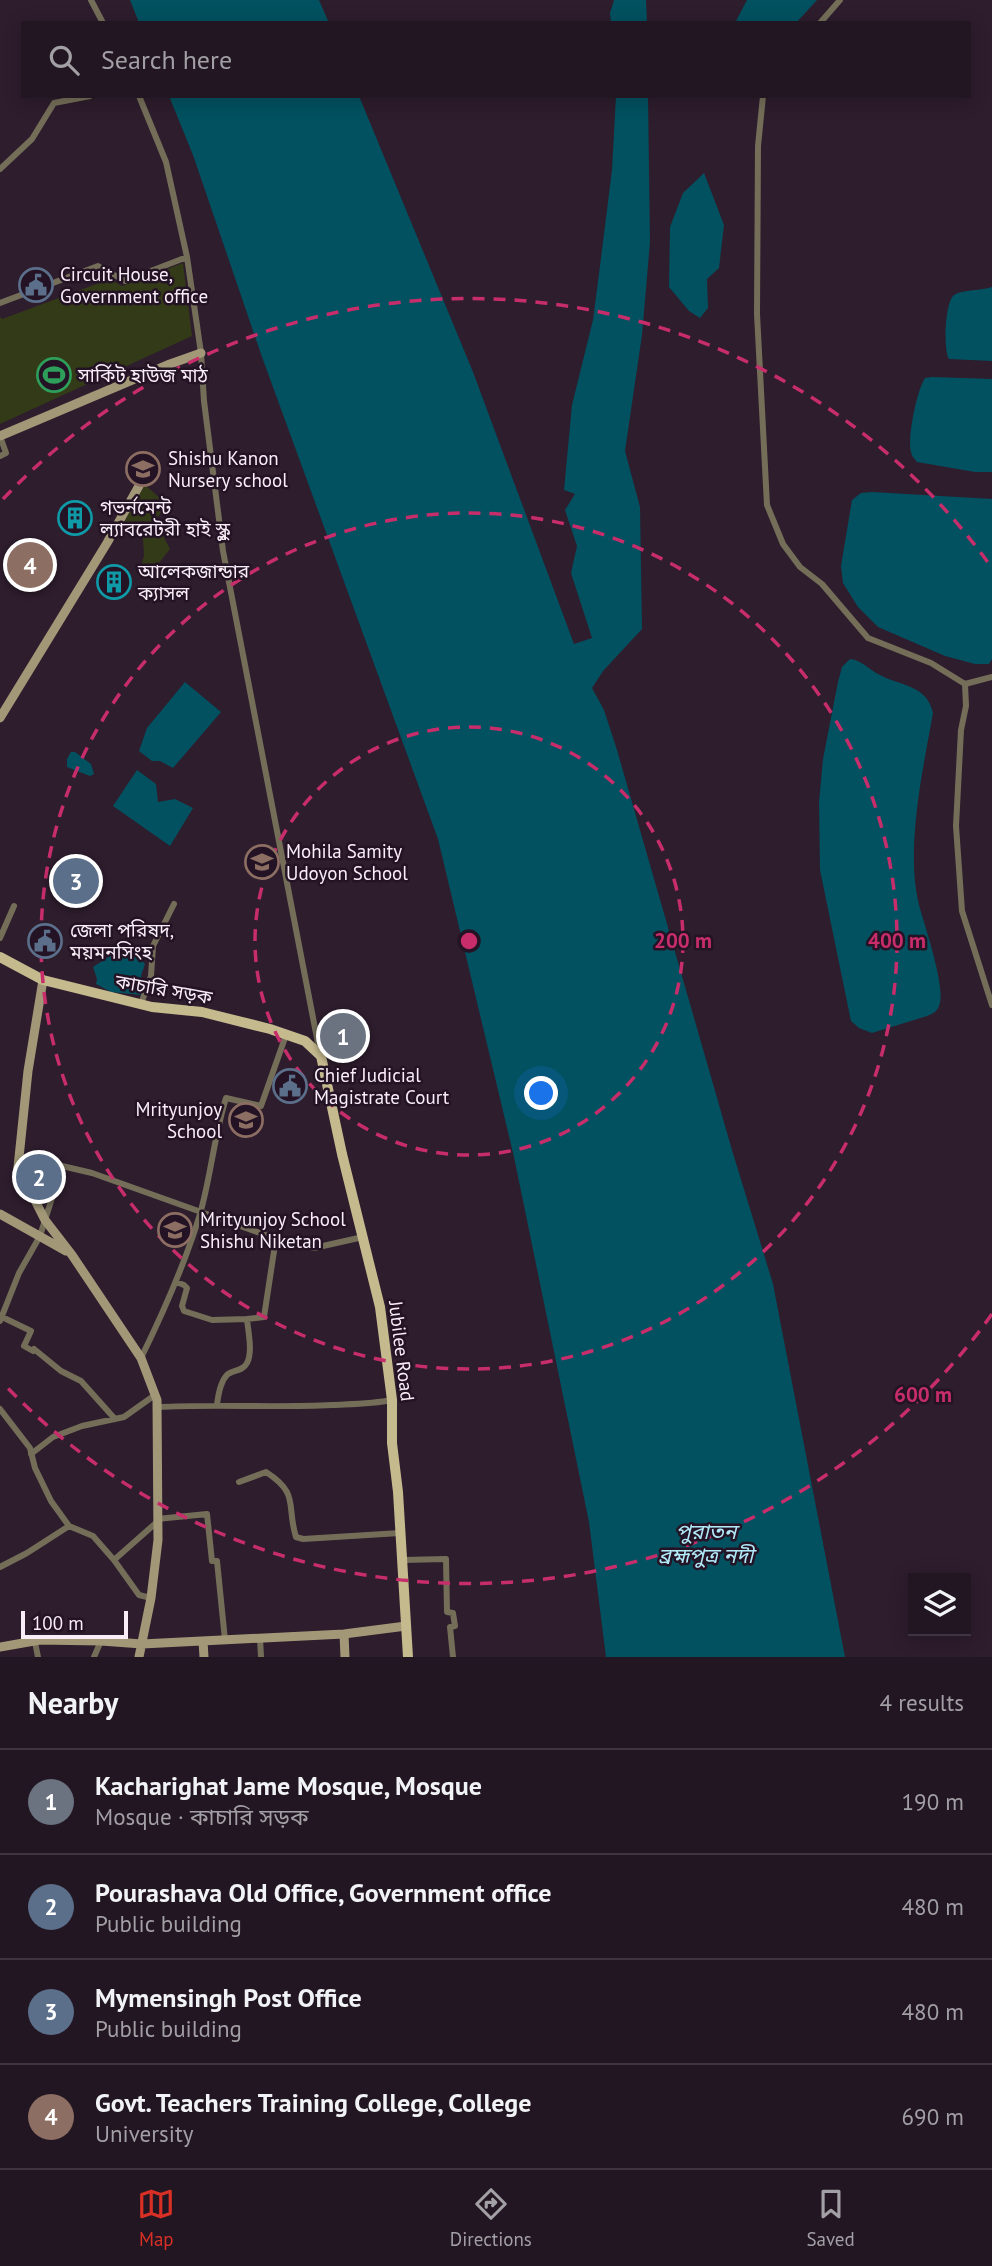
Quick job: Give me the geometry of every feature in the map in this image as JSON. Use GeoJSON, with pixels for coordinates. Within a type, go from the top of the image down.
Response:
{"type":"FeatureCollection","features":[{"type":"Feature","properties":{"kind":"main road","name":"কাচারি সড়ক"},"geometry":{"type":"LineString","coordinates":[[0,957],[43,980],[141,1004],[202,1012],[286,1035],[304,1041],[321,1056]]}},
{"type":"Feature","properties":{"kind":"main road","name":"Jubilee Road"},"geometry":{"type":"LineString","coordinates":[[321,1056],[380,1307],[392,1400],[392,1443],[403,1560],[408,1657]]}},
{"type":"Feature","properties":{"kind":"street"},"geometry":{"type":"LineString","coordinates":[[91,0],[102,21]]}},
{"type":"Feature","properties":{"kind":"street"},"geometry":{"type":"LineString","coordinates":[[822,21],[840,0]]}},
{"type":"Feature","properties":{"kind":"street"},"geometry":{"type":"LineString","coordinates":[[0,169],[32,139],[54,103],[80,98]]}},
{"type":"Feature","properties":{"kind":"street"},"geometry":{"type":"LineString","coordinates":[[140,98],[166,162],[187,257],[201,353],[204,401],[223,551],[321,1056]]}},
{"type":"Feature","properties":{"kind":"street"},"geometry":{"type":"LineString","coordinates":[[763,98],[758,146],[757,314],[767,505],[783,544],[800,566],[822,584],[868,638],[931,663],[965,684],[992,677]]}},
{"type":"Feature","properties":{"kind":"street"},"geometry":{"type":"LineString","coordinates":[[0,303],[98,266],[125,281],[187,257]]}},
{"type":"Feature","properties":{"kind":"street"},"geometry":{"type":"LineString","coordinates":[[0,456],[6,453],[0,436],[201,353]]}},
{"type":"Feature","properties":{"kind":"street"},"geometry":{"type":"LineString","coordinates":[[0,718],[144,477]]}},
{"type":"Feature","properties":{"kind":"street"},"geometry":{"type":"LineString","coordinates":[[965,684],[966,706],[961,730],[956,826],[962,911],[992,1005]]}},
{"type":"Feature","properties":{"kind":"street"},"geometry":{"type":"LineString","coordinates":[[141,1004],[153,970],[153,946],[174,904]]}},
{"type":"Feature","properties":{"kind":"street"},"geometry":{"type":"LineString","coordinates":[[0,938],[14,906]]}},
{"type":"Feature","properties":{"kind":"street"},"geometry":{"type":"LineString","coordinates":[[43,980],[28,1071],[18,1167],[44,1220],[72,1255],[141,1357],[158,1407],[158,1540],[151,1598],[139,1657]]}},
{"type":"Feature","properties":{"kind":"street"},"geometry":{"type":"LineString","coordinates":[[141,1357],[170,1300],[200,1213],[217,1127],[226,1098],[261,1107],[286,1035]]}},
{"type":"Feature","properties":{"kind":"street"},"geometry":{"type":"LineString","coordinates":[[115,1419],[82,1381],[61,1371],[34,1349],[33,1351],[24,1346],[31,1331],[1,1319],[19,1273],[40,1236],[62,1166],[92,1173],[200,1213],[314,1248],[363,1237]]}},
{"type":"Feature","properties":{"kind":"street"},"geometry":{"type":"LineString","coordinates":[[0,1214],[72,1255]]}},
{"type":"Feature","properties":{"kind":"street"},"geometry":{"type":"LineString","coordinates":[[176,1282],[187,1288],[182,1306],[184,1311],[212,1320],[264,1317],[276,1238]]}},
{"type":"Feature","properties":{"kind":"street"},"geometry":{"type":"LineString","coordinates":[[217,1405],[225,1378],[248,1362],[247,1319]]}},
{"type":"Feature","properties":{"kind":"street"},"geometry":{"type":"LineString","coordinates":[[31,1454],[53,1437],[82,1426],[124,1417],[155,1395]]}},
{"type":"Feature","properties":{"kind":"street"},"geometry":{"type":"LineString","coordinates":[[158,1407],[293,1407],[392,1400]]}},
{"type":"Feature","properties":{"kind":"street"},"geometry":{"type":"LineString","coordinates":[[0,1409],[30,1448],[35,1468],[51,1501],[69,1526],[93,1536],[139,1595],[151,1598]]}},
{"type":"Feature","properties":{"kind":"street"},"geometry":{"type":"LineString","coordinates":[[239,1482],[266,1472],[287,1488],[296,1537],[303,1539],[400,1533]]}},
{"type":"Feature","properties":{"kind":"street"},"geometry":{"type":"LineString","coordinates":[[114,1560],[157,1520],[207,1514],[212,1561],[217,1561],[225,1640]]}},
{"type":"Feature","properties":{"kind":"street"},"geometry":{"type":"LineString","coordinates":[[0,1567],[69,1526]]}},
{"type":"Feature","properties":{"kind":"street"},"geometry":{"type":"LineString","coordinates":[[403,1560],[446,1559],[447,1612],[453,1613],[455,1626],[450,1627],[453,1657]]}},
{"type":"Feature","properties":{"kind":"street"},"geometry":{"type":"LineString","coordinates":[[0,1647],[35,1642],[101,1641],[142,1644],[344,1634],[406,1626]]}},
{"type":"Feature","properties":{"kind":"street"},"geometry":{"type":"LineString","coordinates":[[344,1634],[345,1657]]}},
{"type":"Feature","properties":{"kind":"street"},"geometry":{"type":"LineString","coordinates":[[260,1638],[261,1657]]}},
{"type":"Feature","properties":{"kind":"street"},"geometry":{"type":"LineString","coordinates":[[94,1657],[101,1641]]}},
{"type":"Feature","properties":{"kind":"street"},"geometry":{"type":"LineString","coordinates":[[203,1641],[204,1657]]}},
{"type":"Feature","properties":{"kind":"street"},"geometry":{"type":"LineString","coordinates":[[35,1642],[38,1657]]}},
{"type":"Feature","properties":{"kind":"green space","name":"সার্কিট হাউজ মাঠ"},"geometry":{"type":"Polygon","coordinates":[[[183,263],[192,336],[0,424],[0,317],[2,319],[110,279],[122,286],[183,263]]]}},
{"type":"Feature","properties":{"kind":"green space"},"geometry":{"type":"Polygon","coordinates":[[[145,485],[168,505],[155,520],[170,549],[155,568],[139,577],[144,556],[143,539],[122,526],[145,485]]]}},
{"type":"Feature","properties":{"kind":"water"},"geometry":{"type":"Polygon","coordinates":[[[130,0],[319,0],[328,21],[138,21],[130,0]]]}},
{"type":"Feature","properties":{"kind":"water"},"geometry":{"type":"Polygon","coordinates":[[[614,0],[646,0],[647,21],[611,21],[614,0]]]}},
{"type":"Feature","properties":{"kind":"water"},"geometry":{"type":"Polygon","coordinates":[[[747,0],[817,0],[798,21],[736,21],[747,0]]]}},
{"type":"Feature","properties":{"kind":"water","name":"পুরাতন ব্রহ্মপুত্র নদী"},"geometry":{"type":"Polygon","coordinates":[[[170,98],[360,98],[473,372],[574,644],[592,638],[571,573],[577,546],[565,510],[575,494],[564,490],[572,405],[593,320],[612,170],[616,98],[648,98],[650,242],[642,335],[625,451],[640,507],[642,629],[603,671],[592,688],[604,710],[617,750],[773,1284],[845,1657],[606,1657],[589,1522],[514,1157],[438,839],[262,357],[193,155],[170,98]]]}},
{"type":"Feature","properties":{"kind":"water"},"geometry":{"type":"Polygon","coordinates":[[[704,173],[724,225],[719,268],[707,279],[708,308],[700,318],[689,311],[669,287],[670,227],[683,193],[704,173]]]}},
{"type":"Feature","properties":{"kind":"water"},"geometry":{"type":"Polygon","coordinates":[[[992,287],[992,361],[949,359],[946,326],[951,299],[958,293],[992,287]]]}},
{"type":"Feature","properties":{"kind":"water"},"geometry":{"type":"Polygon","coordinates":[[[925,378],[992,379],[992,472],[975,472],[917,462],[913,456],[910,436],[916,403],[925,378]]]}},
{"type":"Feature","properties":{"kind":"water"},"geometry":{"type":"Polygon","coordinates":[[[861,493],[992,499],[992,659],[989,664],[975,664],[945,656],[878,627],[858,607],[843,583],[841,566],[852,500],[861,493]]]}},
{"type":"Feature","properties":{"kind":"water"},"geometry":{"type":"Polygon","coordinates":[[[850,659],[919,692],[930,704],[933,713],[917,807],[914,856],[918,901],[941,997],[936,1011],[927,1016],[872,1033],[859,1028],[851,1021],[820,870],[819,802],[823,759],[842,667],[850,659]]]}},
{"type":"Feature","properties":{"kind":"water"},"geometry":{"type":"Polygon","coordinates":[[[185,682],[221,712],[173,768],[160,761],[152,761],[139,751],[147,728],[185,682]]]}},
{"type":"Feature","properties":{"kind":"water"},"geometry":{"type":"Polygon","coordinates":[[[71,752],[91,764],[94,774],[90,776],[67,767],[71,752]]]}},
{"type":"Feature","properties":{"kind":"water"},"geometry":{"type":"Polygon","coordinates":[[[137,770],[156,784],[158,802],[175,799],[193,808],[170,846],[113,806],[137,770]]]}},
{"type":"Feature","properties":{"kind":"water"},"geometry":{"type":"Polygon","coordinates":[[[135,953],[145,964],[141,976],[144,989],[142,995],[111,992],[96,984],[93,967],[113,954],[135,953]]]}},
{"type":"Feature","properties":{"kind":"place","name":"Circuit House, Government office"},"geometry":{"type":"Point","coordinates":[36,285]}},
{"type":"Feature","properties":{"kind":"place","name":"সার্কিট হাউজ মাঠ"},"geometry":{"type":"Point","coordinates":[54,375]}},
{"type":"Feature","properties":{"kind":"place","name":"Shishu Kanon Nursery school"},"geometry":{"type":"Point","coordinates":[143,469]}},
{"type":"Feature","properties":{"kind":"place","name":"গভর্নমেন্ট ল্যাবরেটরী হাই স্কুল"},"geometry":{"type":"Point","coordinates":[75,518]}},
{"type":"Feature","properties":{"kind":"place","name":"Govt. Teachers Training College, College"},"geometry":{"type":"Point","coordinates":[30,565]}},
{"type":"Feature","properties":{"kind":"place","name":"আলেকজান্ডার ক্যাসল"},"geometry":{"type":"Point","coordinates":[114,582]}},
{"type":"Feature","properties":{"kind":"place","name":"Mohila Samity Udoyon School"},"geometry":{"type":"Point","coordinates":[262,862]}},
{"type":"Feature","properties":{"kind":"place","name":"Mymensingh Post Office"},"geometry":{"type":"Point","coordinates":[76,881]}},
{"type":"Feature","properties":{"kind":"place","name":"জেলা পরিষদ, ময়মনসিংহ"},"geometry":{"type":"Point","coordinates":[45,941]}},
{"type":"Feature","properties":{"kind":"place","name":"Kacharighat Jame Mosque, Mosque"},"geometry":{"type":"Point","coordinates":[343,1036]}},
{"type":"Feature","properties":{"kind":"place","name":"Chief Judicial Magistrate Court"},"geometry":{"type":"Point","coordinates":[290,1086]}},
{"type":"Feature","properties":{"kind":"place","name":"Mrityunjoy School"},"geometry":{"type":"Point","coordinates":[246,1120]}},
{"type":"Feature","properties":{"kind":"place","name":"Pourashava Old Office, Government office"},"geometry":{"type":"Point","coordinates":[39,1177]}},
{"type":"Feature","properties":{"kind":"place","name":"Mrityunjoy School Shishu Niketan"},"geometry":{"type":"Point","coordinates":[175,1230]}}]}
